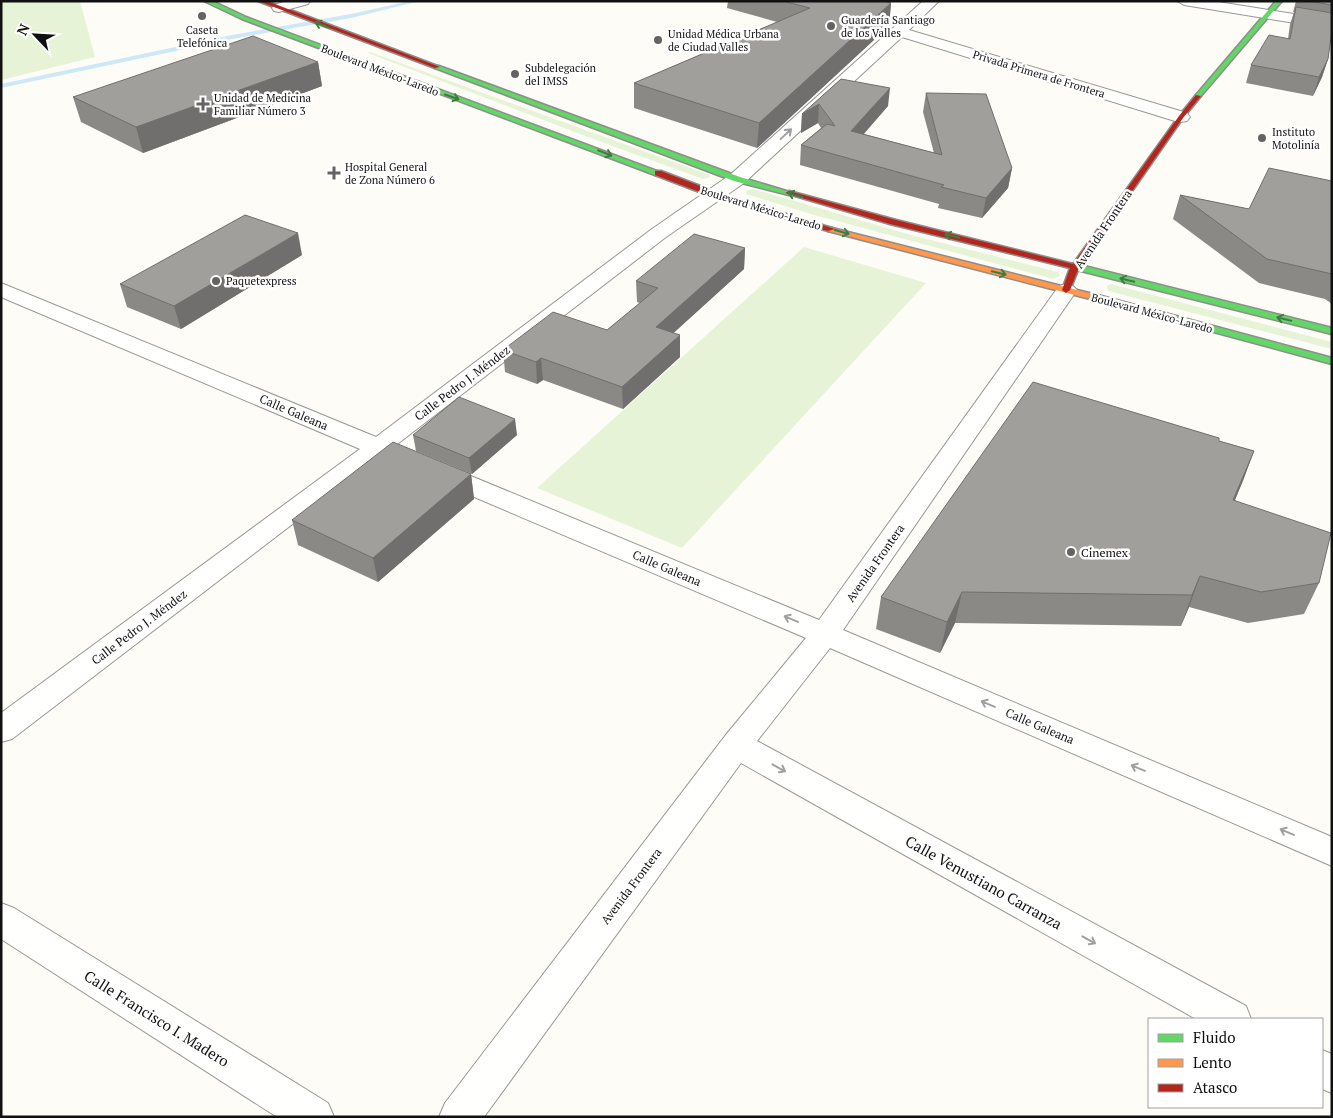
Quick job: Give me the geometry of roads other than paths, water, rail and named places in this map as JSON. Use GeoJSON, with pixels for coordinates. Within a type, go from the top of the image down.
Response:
{"type":"FeatureCollection","features":[{"type":"Feature","properties":{"kind":"main road","name":"Boulevard México-Laredo"},"geometry":{"type":"LineString","coordinates":[[207,1],[244,18],[422,86],[713,194],[880,244],[1071,279],[1332,331]]}},
{"type":"Feature","properties":{"kind":"main road","name":"Boulevard México-Laredo"},"geometry":{"type":"LineString","coordinates":[[261,1],[737,179],[893,222],[1332,361]]}},
{"type":"Feature","properties":{"kind":"main road","name":"Avenida Frontera"},"geometry":{"type":"LineString","coordinates":[[1071,279],[1180,117],[1279,1]]}},
{"type":"Feature","properties":{"kind":"street"},"geometry":{"type":"LineString","coordinates":[[283,10],[303,1]]}},
{"type":"Feature","properties":{"kind":"street","name":"Calle Pedro J. Méndez"},"geometry":{"type":"LineString","coordinates":[[1,730],[645,244],[713,194],[737,179],[932,1]]}},
{"type":"Feature","properties":{"kind":"street"},"geometry":{"type":"LineString","coordinates":[[1184,1],[1332,25]]}},
{"type":"Feature","properties":{"kind":"street","name":"Privada Primera de Frontera"},"geometry":{"type":"LineString","coordinates":[[898,31],[1180,117]]}},
{"type":"Feature","properties":{"kind":"street","name":"Avenida Frontera"},"geometry":{"type":"LineString","coordinates":[[459,1117],[736,745],[825,634],[1071,279]]}},
{"type":"Feature","properties":{"kind":"street","name":"Calle Galeana"},"geometry":{"type":"LineString","coordinates":[[1,288],[825,634],[1332,852]]}},
{"type":"Feature","properties":{"kind":"street","name":"Calle Venustiano Carranza"},"geometry":{"type":"LineString","coordinates":[[736,745],[1230,1018]]}},
{"type":"Feature","properties":{"kind":"street","name":"Calle Francisco I. Madero"},"geometry":{"type":"LineString","coordinates":[[1,919],[314,1117]]}},
{"type":"Feature","properties":{"kind":"waterway"},"geometry":{"type":"LineString","coordinates":[[1,86],[232,37],[351,16],[418,1]]}},
{"type":"Feature","properties":{"kind":"place","name":"Caseta Telefónica"},"geometry":{"type":"Point","coordinates":[202,16]}},
{"type":"Feature","properties":{"kind":"place","name":"Guardería Santiago de los Valles"},"geometry":{"type":"Point","coordinates":[831,26]}},
{"type":"Feature","properties":{"kind":"place","name":"Unidad Médica Urbana de Ciudad Valles"},"geometry":{"type":"Point","coordinates":[658,40]}},
{"type":"Feature","properties":{"kind":"place","name":"Subdelegación del IMSS"},"geometry":{"type":"Point","coordinates":[515,74]}},
{"type":"Feature","properties":{"kind":"place","name":"Unidad de Medicina Familiar Número 3"},"geometry":{"type":"Point","coordinates":[203,104]}},
{"type":"Feature","properties":{"kind":"place","name":"Instituto Motolinía"},"geometry":{"type":"Point","coordinates":[1262,138]}},
{"type":"Feature","properties":{"kind":"place","name":"Hospital General de Zona Número 6"},"geometry":{"type":"Point","coordinates":[334,173]}},
{"type":"Feature","properties":{"kind":"place","name":"Paquetexpress"},"geometry":{"type":"Point","coordinates":[216,281]}},
{"type":"Feature","properties":{"kind":"place","name":"Cinemex"},"geometry":{"type":"Point","coordinates":[1071,552]}}]}
